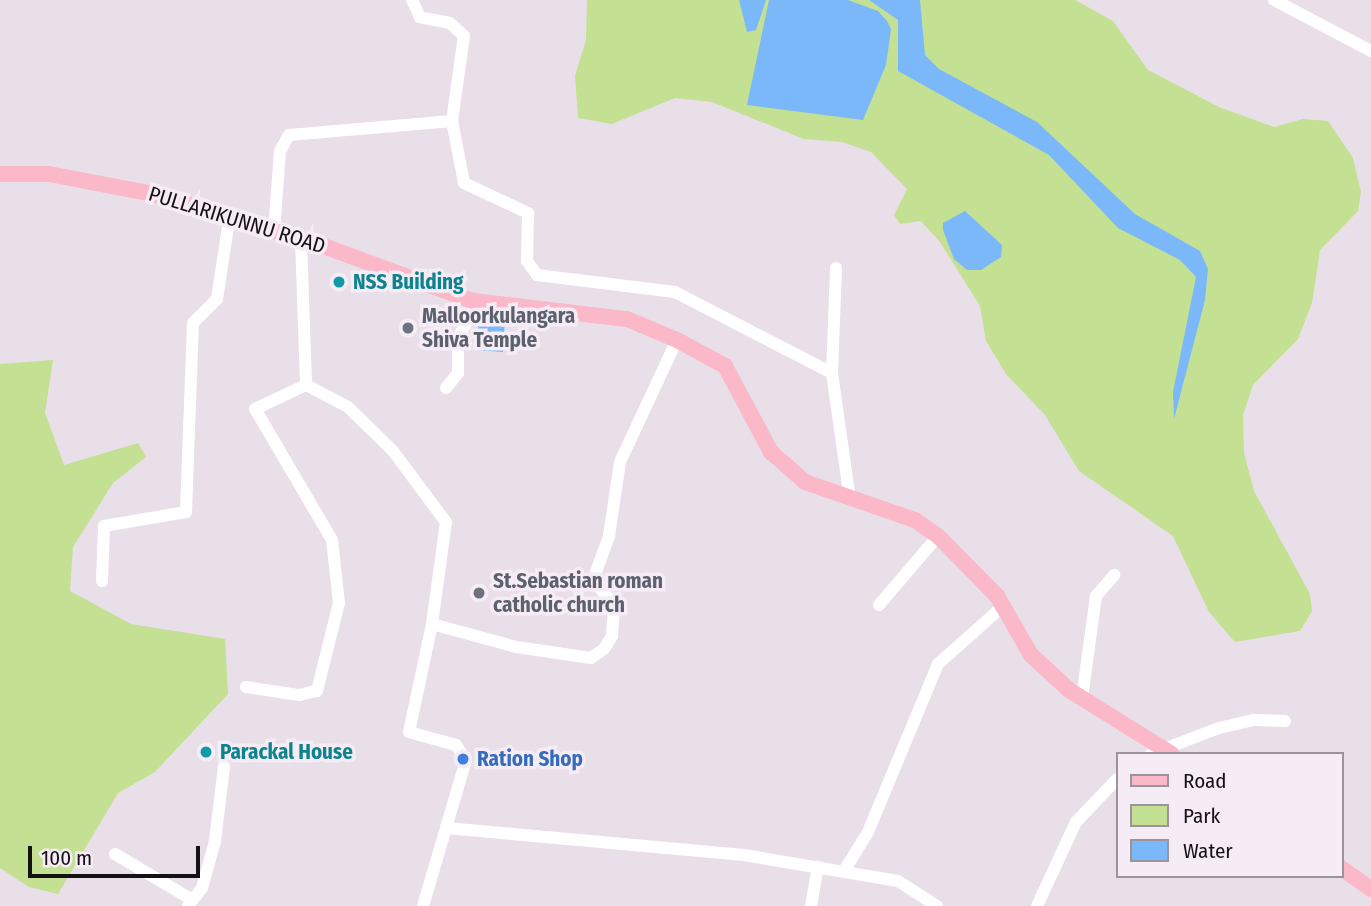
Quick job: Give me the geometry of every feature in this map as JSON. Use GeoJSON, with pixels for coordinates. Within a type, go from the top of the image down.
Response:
{"type":"FeatureCollection","features":[{"type":"Feature","properties":{"kind":"main road","name":"PULLARIKUNNU ROAD"},"geometry":{"type":"LineString","coordinates":[[0,174],[92,181],[230,214],[478,302],[627,318],[677,340],[725,366],[771,452],[805,482],[915,520],[938,536],[1003,606],[1031,655],[1082,698],[1162,752]]}},
{"type":"Feature","properties":{"kind":"main road"},"geometry":{"type":"LineString","coordinates":[[1343,869],[1371,889]]}},
{"type":"Feature","properties":{"kind":"street"},"geometry":{"type":"LineString","coordinates":[[412,0],[420,17],[450,23],[464,36],[452,121],[464,183],[528,212],[527,261],[537,275],[675,292],[832,373]]}},
{"type":"Feature","properties":{"kind":"street"},"geometry":{"type":"LineString","coordinates":[[1274,0],[1371,51]]}},
{"type":"Feature","properties":{"kind":"street"},"geometry":{"type":"LineString","coordinates":[[274,231],[280,151],[289,135],[452,121]]}},
{"type":"Feature","properties":{"kind":"street"},"geometry":{"type":"LineString","coordinates":[[103,580],[104,526],[186,512],[193,323],[217,299],[230,214]]}},
{"type":"Feature","properties":{"kind":"street"},"geometry":{"type":"LineString","coordinates":[[301,240],[306,385]]}},
{"type":"Feature","properties":{"kind":"street"},"geometry":{"type":"LineString","coordinates":[[836,268],[832,373],[850,499]]}},
{"type":"Feature","properties":{"kind":"street"},"geometry":{"type":"LineString","coordinates":[[446,388],[458,373],[458,338],[478,302]]}},
{"type":"Feature","properties":{"kind":"street"},"geometry":{"type":"LineString","coordinates":[[432,625],[516,647],[591,658],[604,649],[612,636],[614,605],[597,586],[596,572],[609,536],[620,462],[677,340]]}},
{"type":"Feature","properties":{"kind":"street"},"geometry":{"type":"LineString","coordinates":[[306,385],[348,407],[393,450],[446,522],[432,625],[409,732],[456,745],[466,760],[423,906]]}},
{"type":"Feature","properties":{"kind":"street"},"geometry":{"type":"LineString","coordinates":[[246,687],[299,695],[317,691],[339,603],[332,540],[255,409],[306,385]]}},
{"type":"Feature","properties":{"kind":"street"},"geometry":{"type":"LineString","coordinates":[[879,605],[938,536]]}},
{"type":"Feature","properties":{"kind":"street"},"geometry":{"type":"LineString","coordinates":[[1082,698],[1096,596],[1114,575]]}},
{"type":"Feature","properties":{"kind":"street"},"geometry":{"type":"LineString","coordinates":[[844,871],[868,832],[938,664],[1003,606]]}},
{"type":"Feature","properties":{"kind":"street"},"geometry":{"type":"LineString","coordinates":[[1162,752],[1254,720],[1285,721]]}},
{"type":"Feature","properties":{"kind":"street"},"geometry":{"type":"LineString","coordinates":[[115,854],[189,903],[202,888],[215,841],[224,767]]}},
{"type":"Feature","properties":{"kind":"street"},"geometry":{"type":"LineString","coordinates":[[1037,906],[1076,822],[1116,780]]}},
{"type":"Feature","properties":{"kind":"street"},"geometry":{"type":"LineString","coordinates":[[446,828],[638,842],[844,871],[898,881],[937,906]]}},
{"type":"Feature","properties":{"kind":"street"},"geometry":{"type":"LineString","coordinates":[[811,906],[818,867]]}},
{"type":"Feature","properties":{"kind":"green space"},"geometry":{"type":"Polygon","coordinates":[[[587,0],[1075,0],[1113,21],[1148,70],[1219,107],[1274,127],[1303,119],[1328,121],[1353,158],[1361,192],[1358,211],[1320,250],[1312,303],[1298,339],[1253,385],[1243,415],[1244,453],[1254,491],[1310,594],[1312,611],[1300,631],[1235,642],[1209,612],[1173,536],[1079,471],[1045,415],[1006,374],[986,341],[980,306],[940,242],[921,221],[900,224],[894,215],[907,189],[871,152],[842,142],[804,139],[712,102],[675,98],[612,124],[578,118],[575,76],[586,40],[587,0]]]}},
{"type":"Feature","properties":{"kind":"green space"},"geometry":{"type":"Polygon","coordinates":[[[53,360],[45,413],[64,465],[138,443],[146,457],[113,483],[73,547],[70,591],[131,624],[225,639],[228,694],[155,772],[118,793],[58,894],[29,887],[0,868],[0,364],[53,360]]]}},
{"type":"Feature","properties":{"kind":"water"},"geometry":{"type":"Polygon","coordinates":[[[739,0],[766,0],[756,30],[747,32],[739,0]]]}},
{"type":"Feature","properties":{"kind":"water"},"geometry":{"type":"Polygon","coordinates":[[[769,0],[848,0],[878,11],[887,21],[891,29],[886,65],[863,120],[747,105],[769,0]]]}},
{"type":"Feature","properties":{"kind":"water"},"geometry":{"type":"Polygon","coordinates":[[[869,0],[920,0],[925,55],[939,69],[1037,122],[1135,214],[1200,251],[1208,269],[1205,300],[1174,419],[1173,392],[1196,277],[1180,260],[1118,228],[1049,155],[898,71],[898,20],[869,0]]]}},
{"type":"Feature","properties":{"kind":"water"},"geometry":{"type":"Polygon","coordinates":[[[965,211],[1002,245],[1001,257],[981,270],[967,270],[954,259],[943,230],[943,223],[965,211]]]}},
{"type":"Feature","properties":{"kind":"water"},"geometry":{"type":"Polygon","coordinates":[[[479,318],[505,320],[503,352],[476,350],[479,318]]]}},
{"type":"Feature","properties":{"kind":"place","name":"NSS Building"},"geometry":{"type":"Point","coordinates":[339,282]}},
{"type":"Feature","properties":{"kind":"place","name":"Malloorkulangara Shiva Temple"},"geometry":{"type":"Point","coordinates":[408,328]}},
{"type":"Feature","properties":{"kind":"place","name":"St.Sebastian roman catholic church"},"geometry":{"type":"Point","coordinates":[479,593]}},
{"type":"Feature","properties":{"kind":"place","name":"Parackal House"},"geometry":{"type":"Point","coordinates":[206,752]}},
{"type":"Feature","properties":{"kind":"place","name":"Ration Shop"},"geometry":{"type":"Point","coordinates":[463,759]}}]}
